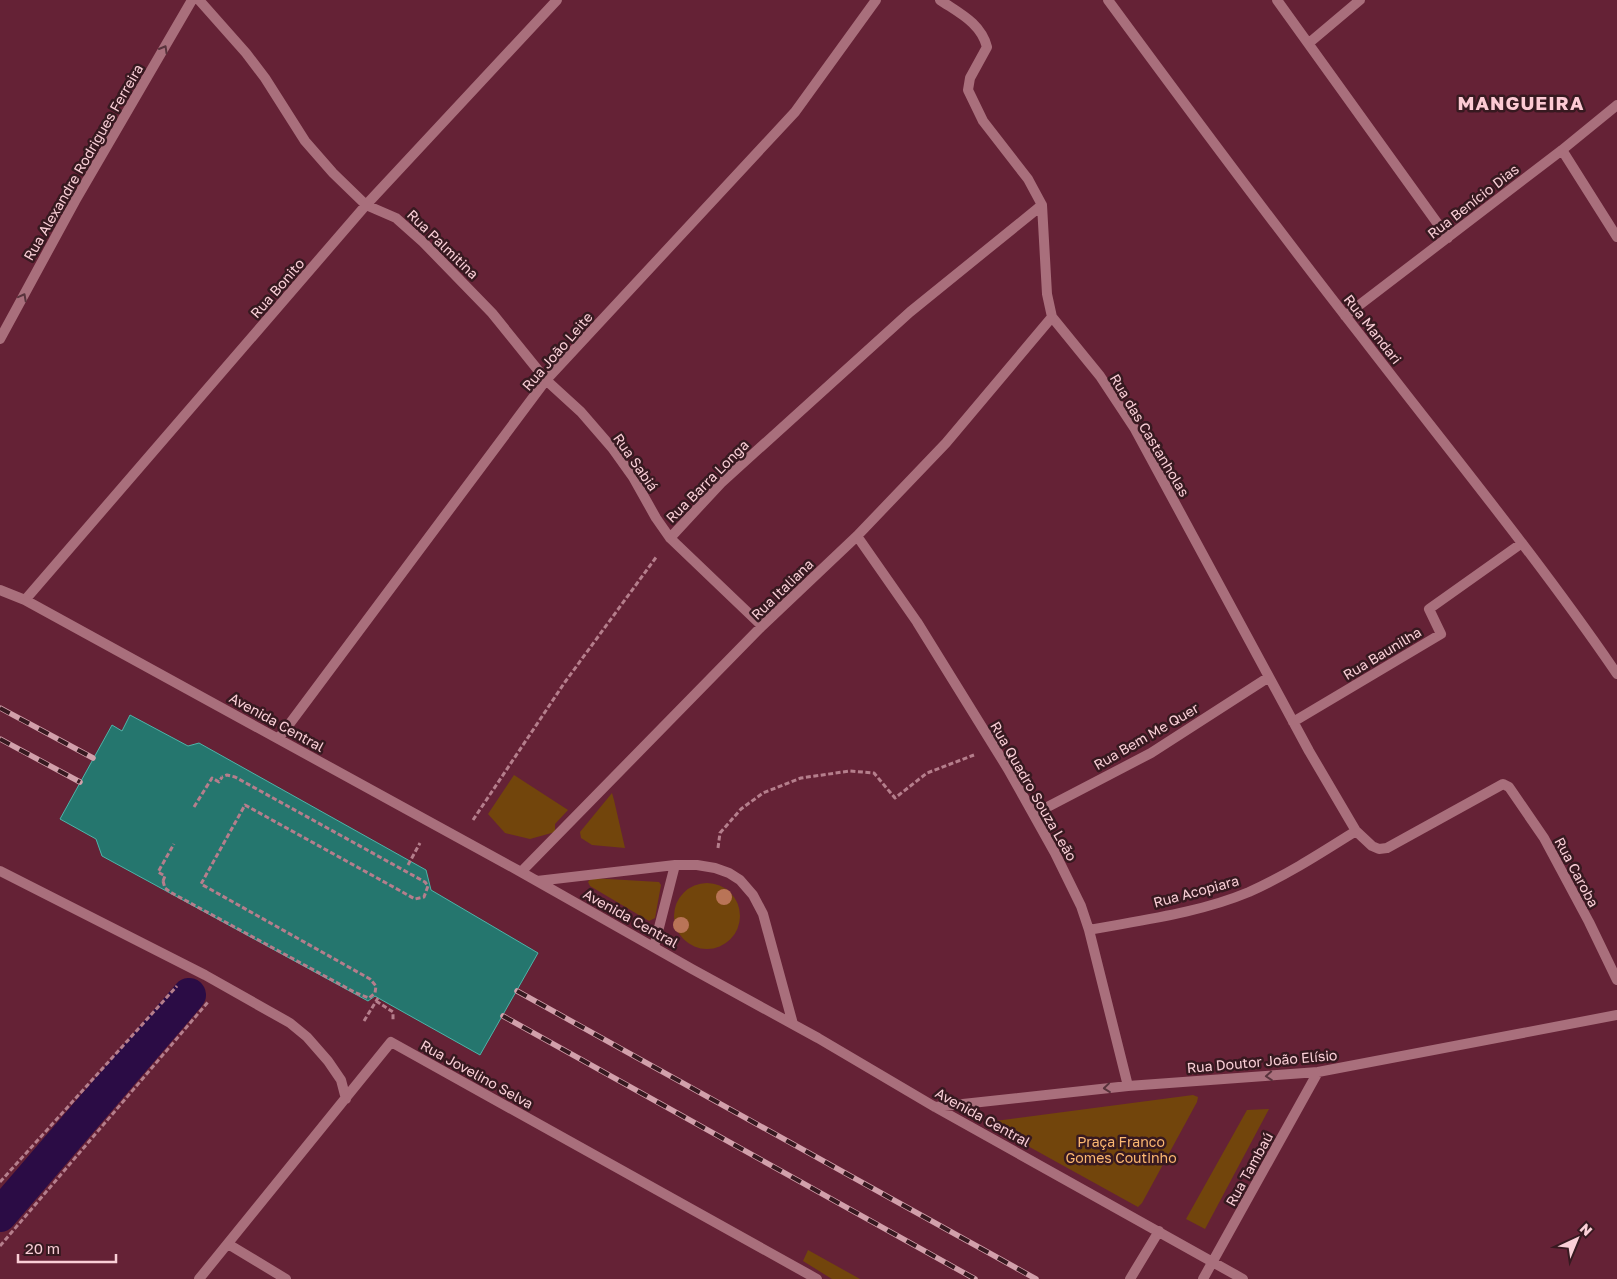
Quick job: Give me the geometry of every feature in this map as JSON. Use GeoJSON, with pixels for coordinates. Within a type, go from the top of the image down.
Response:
{"type":"FeatureCollection","features":[{"type":"Feature","properties":{"kind":"street","name":"Rua Alexandre Rodrigues Ferreira"},"geometry":{"type":"LineString","coordinates":[[0,339],[75,201],[192,0]]}},
{"type":"Feature","properties":{"kind":"street","name":"Rua Palmitina"},"geometry":{"type":"LineString","coordinates":[[200,0],[232,35],[265,78],[305,141],[333,173],[366,205],[396,218],[423,242],[492,313],[546,380]]}},
{"type":"Feature","properties":{"kind":"street","name":"Rua Bonito"},"geometry":{"type":"LineString","coordinates":[[25,600],[366,205],[557,0]]}},
{"type":"Feature","properties":{"kind":"street","name":"Rua João Leite"},"geometry":{"type":"LineString","coordinates":[[279,738],[546,380],[795,112],[876,0]]}},
{"type":"Feature","properties":{"kind":"street","name":"Rua das Castanholas"},"geometry":{"type":"LineString","coordinates":[[940,0],[972,21],[985,39],[987,47],[970,78],[968,90],[983,121],[1028,179],[1042,205],[1047,294],[1052,317],[1100,376],[1135,429],[1309,752],[1356,831],[1372,846],[1379,849],[1387,848],[1503,784]]}},
{"type":"Feature","properties":{"kind":"street","name":"Rua Mandari"},"geometry":{"type":"LineString","coordinates":[[1108,0],[1208,136],[1345,316],[1572,608],[1617,674]]}},
{"type":"Feature","properties":{"kind":"street"},"geometry":{"type":"LineString","coordinates":[[1277,0],[1448,238]]}},
{"type":"Feature","properties":{"kind":"street"},"geometry":{"type":"LineString","coordinates":[[1309,43],[1360,0]]}},
{"type":"Feature","properties":{"kind":"street","name":"Rua Benício Dias"},"geometry":{"type":"LineString","coordinates":[[1345,316],[1562,150],[1617,105]]}},
{"type":"Feature","properties":{"kind":"street"},"geometry":{"type":"LineString","coordinates":[[1562,150],[1617,237]]}},
{"type":"Feature","properties":{"kind":"street","name":"Rua Barra Longa"},"geometry":{"type":"LineString","coordinates":[[670,538],[721,483],[910,312],[1042,205]]}},
{"type":"Feature","properties":{"kind":"street","name":"Rua Italiana"},"geometry":{"type":"LineString","coordinates":[[521,872],[762,626],[857,536],[946,443],[1052,317]]}},
{"type":"Feature","properties":{"kind":"street","name":"Rua Sabiá"},"geometry":{"type":"LineString","coordinates":[[546,380],[581,412],[613,449],[633,476],[656,518],[670,538],[762,626]]}},
{"type":"Feature","properties":{"kind":"street","name":"Rua Quadro Souza Leão"},"geometry":{"type":"LineString","coordinates":[[857,536],[918,622],[1008,770],[1034,814],[1081,906],[1089,930],[1128,1086]]}},
{"type":"Feature","properties":{"kind":"street","name":"Rua Baunilha"},"geometry":{"type":"LineString","coordinates":[[1293,722],[1441,634],[1429,609],[1522,543]]}},
{"type":"Feature","properties":{"kind":"street","name":"Avenida Central"},"geometry":{"type":"LineString","coordinates":[[0,590],[25,600],[537,880],[793,1024],[935,1107],[1244,1279]]}},
{"type":"Feature","properties":{"kind":"street","name":"Rua Bem Me Quer"},"geometry":{"type":"LineString","coordinates":[[1034,814],[1151,753],[1269,677]]}},
{"type":"Feature","properties":{"kind":"street","name":"Rua Caroba"},"geometry":{"type":"LineString","coordinates":[[1503,784],[1509,787],[1544,838],[1617,980]]}},
{"type":"Feature","properties":{"kind":"street","name":"Rua Acopiara"},"geometry":{"type":"LineString","coordinates":[[1089,930],[1201,908],[1248,892],[1300,867],[1356,831]]}},
{"type":"Feature","properties":{"kind":"street"},"geometry":{"type":"LineString","coordinates":[[654,947],[675,864]]}},
{"type":"Feature","properties":{"kind":"street"},"geometry":{"type":"LineString","coordinates":[[537,880],[675,864],[715,868],[729,873],[740,880],[753,895],[763,914],[793,1024]]}},
{"type":"Feature","properties":{"kind":"street"},"geometry":{"type":"LineString","coordinates":[[0,871],[223,985],[290,1022],[307,1037],[328,1061],[341,1080],[346,1099]]}},
{"type":"Feature","properties":{"kind":"street","name":"Rua Doutor João Elísio"},"geometry":{"type":"LineString","coordinates":[[935,1107],[1128,1086],[1318,1072],[1617,1015]]}},
{"type":"Feature","properties":{"kind":"street","name":"Rua Jovelino Selva"},"geometry":{"type":"LineString","coordinates":[[199,1279],[391,1042],[817,1279]]}},
{"type":"Feature","properties":{"kind":"street","name":"Rua Tambaú"},"geometry":{"type":"LineString","coordinates":[[1203,1279],[1318,1072]]}},
{"type":"Feature","properties":{"kind":"street"},"geometry":{"type":"LineString","coordinates":[[1130,1279],[1159,1231]]}},
{"type":"Feature","properties":{"kind":"street"},"geometry":{"type":"LineString","coordinates":[[228,1244],[286,1279]]}},
{"type":"Feature","properties":{"kind":"path","name":"Rua Barra Longa"},"geometry":{"type":"LineString","coordinates":[[461,839],[565,682],[670,538]]}},
{"type":"Feature","properties":{"kind":"path"},"geometry":{"type":"LineString","coordinates":[[715,868],[720,833],[741,809],[763,793],[801,778],[850,771],[874,773],[895,798],[928,773],[994,748]]}},
{"type":"Feature","properties":{"kind":"path"},"geometry":{"type":"LineString","coordinates":[[174,844],[158,872],[165,876],[166,888],[170,892],[356,993],[370,998],[375,993],[376,986],[370,979],[201,884],[245,805],[415,899],[424,897],[427,893],[428,886],[425,882],[235,777],[227,775],[222,777],[219,782],[212,778],[194,807]]}},
{"type":"Feature","properties":{"kind":"path"},"geometry":{"type":"LineString","coordinates":[[0,1182],[192,969]]}},
{"type":"Feature","properties":{"kind":"path"},"geometry":{"type":"LineString","coordinates":[[0,1246],[223,985]]}},
{"type":"Feature","properties":{"kind":"path"},"geometry":{"type":"LineString","coordinates":[[364,1022],[378,998]]}},
{"type":"Feature","properties":{"kind":"green space"},"geometry":{"type":"Polygon","coordinates":[[[514,775],[568,810],[555,824],[555,832],[530,839],[505,833],[488,814],[514,775]]]}},
{"type":"Feature","properties":{"kind":"green space"},"geometry":{"type":"Polygon","coordinates":[[[612,793],[625,848],[592,845],[581,838],[580,832],[612,793]]]}},
{"type":"Feature","properties":{"kind":"green space"},"geometry":{"type":"Polygon","coordinates":[[[591,878],[659,882],[661,885],[655,918],[649,921],[590,886],[588,882],[591,878]]]}},
{"type":"Feature","properties":{"kind":"green space"},"geometry":{"type":"Polygon","coordinates":[[[701,883],[713,883],[725,888],[735,898],[740,910],[738,929],[725,944],[713,949],[701,949],[689,944],[679,934],[674,922],[674,910],[679,898],[689,888],[701,883]]]}},
{"type":"Feature","properties":{"kind":"green space","name":"Praça Franco Gomes Coutinho"},"geometry":{"type":"Polygon","coordinates":[[[1193,1095],[1198,1097],[1197,1102],[1142,1203],[1138,1207],[987,1122],[1193,1095]]]}},
{"type":"Feature","properties":{"kind":"green space"},"geometry":{"type":"Polygon","coordinates":[[[1269,1109],[1205,1229],[1186,1219],[1247,1110],[1269,1109]]]}},
{"type":"Feature","properties":{"kind":"green space"},"geometry":{"type":"Polygon","coordinates":[[[808,1250],[860,1279],[832,1279],[803,1261],[808,1250]]]}},
{"type":"Feature","properties":{"kind":"building"},"geometry":{"type":"Polygon","coordinates":[[[130,715],[188,746],[199,743],[426,870],[431,890],[538,953],[480,1055],[375,996],[368,1001],[102,856],[96,839],[60,819],[112,725],[122,731],[130,715]]]}},
{"type":"Feature","properties":{"kind":"waterway"},"geometry":{"type":"LineString","coordinates":[[0,1215],[189,995]]}},
{"type":"Feature","properties":{"kind":"railway"},"geometry":{"type":"LineString","coordinates":[[0,708],[93,758]]}},
{"type":"Feature","properties":{"kind":"railway"},"geometry":{"type":"LineString","coordinates":[[0,739],[80,782]]}},
{"type":"Feature","properties":{"kind":"railway"},"geometry":{"type":"LineString","coordinates":[[517,991],[1036,1279]]}},
{"type":"Feature","properties":{"kind":"railway"},"geometry":{"type":"LineString","coordinates":[[503,1016],[975,1279]]}},
{"type":"Feature","properties":{"kind":"district","name":"MANGUEIRA"},"geometry":{"type":"Point","coordinates":[1521,102]}}]}
